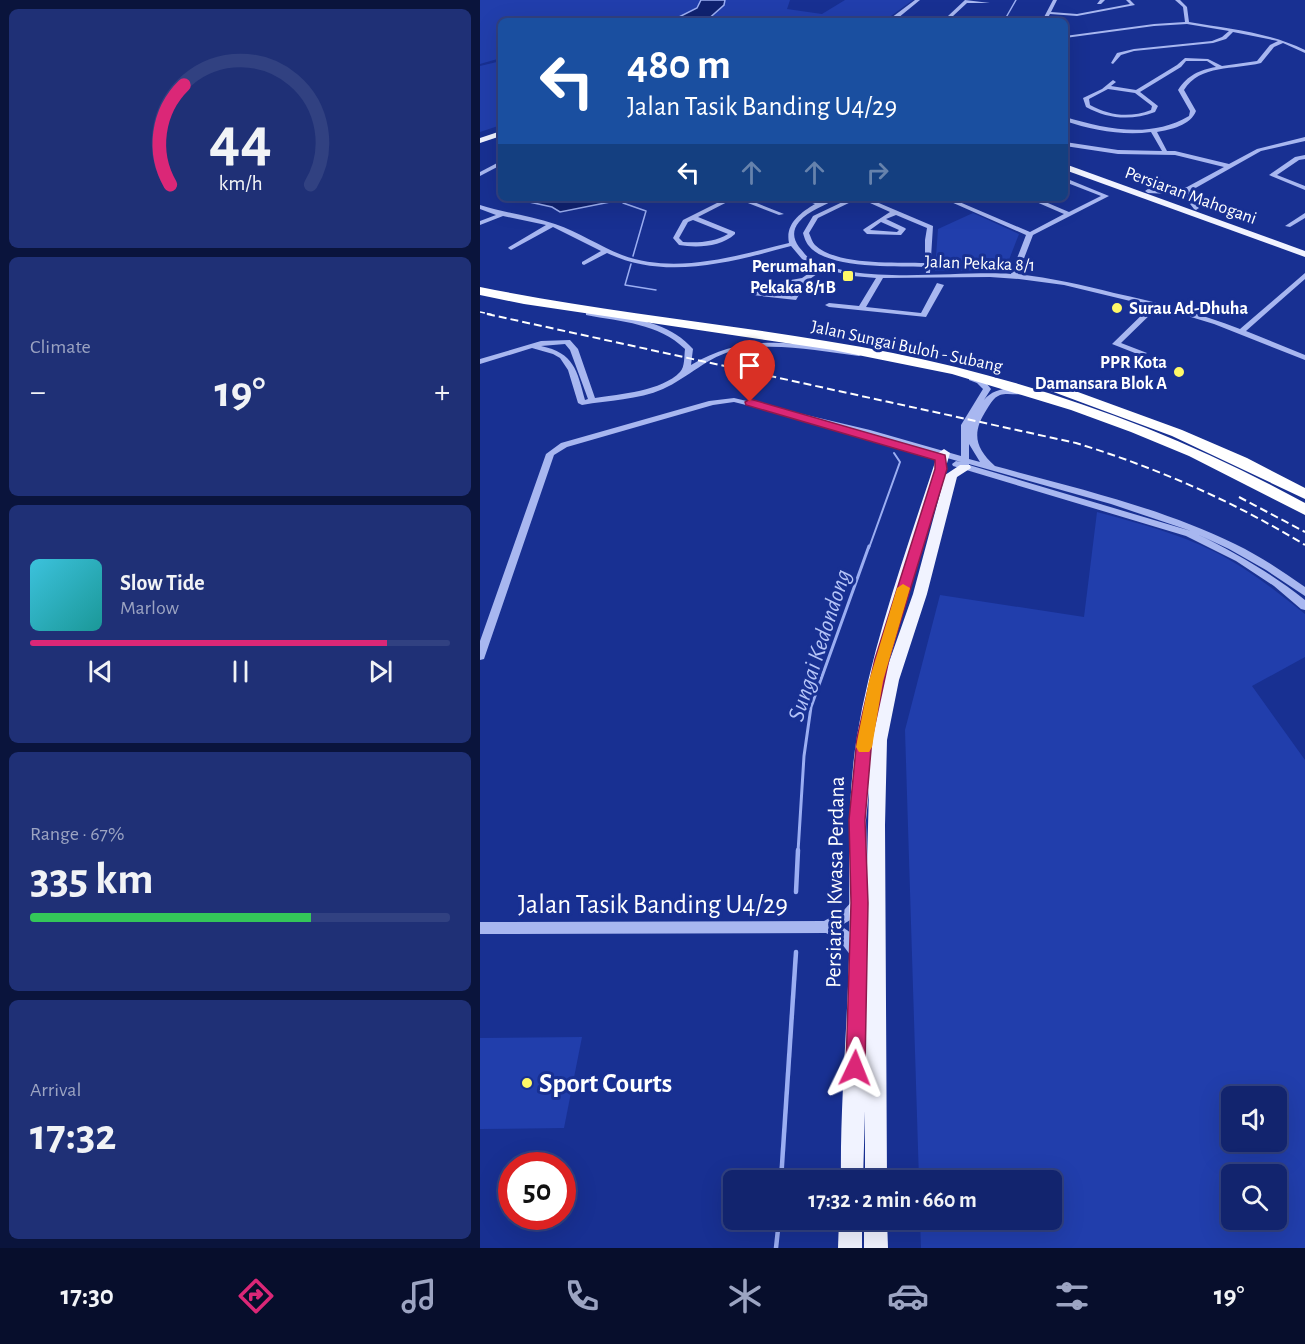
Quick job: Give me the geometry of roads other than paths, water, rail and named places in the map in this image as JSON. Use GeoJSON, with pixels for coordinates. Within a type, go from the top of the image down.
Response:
{"type":"FeatureCollection","features":[{"type":"Feature","properties":{"kind":"highway","name":"Jalan Sungai Buloh - Subang"},"geometry":{"type":"LineString","coordinates":[[480,280],[519,290],[883,346],[985,367],[1039,382],[1149,421],[1269,474],[1305,494]]}},
{"type":"Feature","properties":{"kind":"highway","name":"Jalan Sungai Buloh - Subang"},"geometry":{"type":"LineString","coordinates":[[480,291],[562,307],[834,346],[957,372],[1032,393],[1114,421],[1205,459],[1305,510]]}},
{"type":"Feature","properties":{"kind":"main road"},"geometry":{"type":"LineString","coordinates":[[480,136],[498,129]]}},
{"type":"Feature","properties":{"kind":"main road"},"geometry":{"type":"LineString","coordinates":[[480,141],[498,134]]}},
{"type":"Feature","properties":{"kind":"main road","name":"Persiaran Mahogani"},"geometry":{"type":"LineString","coordinates":[[1068,162],[1305,246]]}},
{"type":"Feature","properties":{"kind":"main road","name":"Persiaran Mahogani"},"geometry":{"type":"LineString","coordinates":[[1068,168],[1305,254]]}},
{"type":"Feature","properties":{"kind":"main road","name":"Persiaran Kwasa Perdana"},"geometry":{"type":"LineString","coordinates":[[852,1170],[859,956],[857,820],[865,738],[882,659],[941,469],[943,455]]}},
{"type":"Feature","properties":{"kind":"main road","name":"Persiaran Kwasa Perdana"},"geometry":{"type":"LineString","coordinates":[[876,1170],[876,825],[879,740],[891,680],[920,594],[951,475],[964,464]]}},
{"type":"Feature","properties":{"kind":"main road"},"geometry":{"type":"LineString","coordinates":[[850,1248],[851,1230]]}},
{"type":"Feature","properties":{"kind":"main road"},"geometry":{"type":"LineString","coordinates":[[876,1230],[876,1248]]}},
{"type":"Feature","properties":{"kind":"street"},"geometry":{"type":"LineString","coordinates":[[895,18],[918,0]]}},
{"type":"Feature","properties":{"kind":"street"},"geometry":{"type":"LineString","coordinates":[[1046,18],[1055,0]]}},
{"type":"Feature","properties":{"kind":"street"},"geometry":{"type":"LineString","coordinates":[[1049,13],[1077,15],[1133,5],[1128,0]]}},
{"type":"Feature","properties":{"kind":"street"},"geometry":{"type":"LineString","coordinates":[[1177,0],[1185,7],[1187,23]]}},
{"type":"Feature","properties":{"kind":"street"},"geometry":{"type":"LineString","coordinates":[[949,17],[967,1],[988,3]]}},
{"type":"Feature","properties":{"kind":"street"},"geometry":{"type":"LineString","coordinates":[[939,18],[959,18]]}},
{"type":"Feature","properties":{"kind":"street"},"geometry":{"type":"LineString","coordinates":[[1068,37],[1153,21]]}},
{"type":"Feature","properties":{"kind":"street"},"geometry":{"type":"LineString","coordinates":[[1068,38],[1154,25],[1187,23],[1283,41],[1305,52]]}},
{"type":"Feature","properties":{"kind":"street"},"geometry":{"type":"LineString","coordinates":[[1113,63],[1119,54],[1224,39],[1233,30]]}},
{"type":"Feature","properties":{"kind":"street"},"geometry":{"type":"LineString","coordinates":[[1068,38],[1124,35]]}},
{"type":"Feature","properties":{"kind":"street"},"geometry":{"type":"LineString","coordinates":[[1182,37],[1181,40],[1188,45]]}},
{"type":"Feature","properties":{"kind":"street"},"geometry":{"type":"LineString","coordinates":[[1068,121],[1097,129],[1153,130],[1171,127],[1191,117],[1193,111],[1181,90],[1192,75],[1221,67],[1259,62],[1272,46],[1283,41]]}},
{"type":"Feature","properties":{"kind":"street"},"geometry":{"type":"LineString","coordinates":[[1137,92],[1179,66],[1185,59],[1208,60],[1221,67]]}},
{"type":"Feature","properties":{"kind":"street"},"geometry":{"type":"LineString","coordinates":[[1107,87],[1137,92],[1155,106],[1154,111],[1136,116],[1109,115],[1088,106],[1086,98],[1113,82]]}},
{"type":"Feature","properties":{"kind":"street"},"geometry":{"type":"LineString","coordinates":[[1153,130],[1165,152]]}},
{"type":"Feature","properties":{"kind":"street"},"geometry":{"type":"LineString","coordinates":[[1148,191],[1170,192],[1189,189],[1258,150],[1305,139]]}},
{"type":"Feature","properties":{"kind":"street"},"geometry":{"type":"LineString","coordinates":[[1068,145],[1118,153],[1165,152],[1188,155],[1228,166]]}},
{"type":"Feature","properties":{"kind":"street"},"geometry":{"type":"LineString","coordinates":[[1305,157],[1297,158],[1272,175],[1274,178],[1305,188]]}},
{"type":"Feature","properties":{"kind":"street"},"geometry":{"type":"LineString","coordinates":[[480,174],[498,165]]}},
{"type":"Feature","properties":{"kind":"street"},"geometry":{"type":"LineString","coordinates":[[1014,276],[1030,234],[1106,196],[1068,181]]}},
{"type":"Feature","properties":{"kind":"street"},"geometry":{"type":"LineString","coordinates":[[1189,189],[1187,198],[1196,208]]}},
{"type":"Feature","properties":{"kind":"street"},"geometry":{"type":"LineString","coordinates":[[691,217],[733,233],[732,235],[710,242],[681,244],[676,238],[681,224],[691,217],[726,201]]}},
{"type":"Feature","properties":{"kind":"street"},"geometry":{"type":"LineString","coordinates":[[747,201],[781,213]]}},
{"type":"Feature","properties":{"kind":"street"},"geometry":{"type":"LineString","coordinates":[[811,201],[820,204]]}},
{"type":"Feature","properties":{"kind":"street"},"geometry":{"type":"LineString","coordinates":[[480,207],[501,215],[552,225],[575,233],[606,251],[648,264],[696,266],[792,244],[791,231],[803,214],[827,201]]}},
{"type":"Feature","properties":{"kind":"street"},"geometry":{"type":"LineString","coordinates":[[850,201],[815,217],[806,233],[812,246],[826,254],[846,260],[927,265]]}},
{"type":"Feature","properties":{"kind":"street"},"geometry":{"type":"LineString","coordinates":[[869,201],[931,227],[927,240],[929,276]]}},
{"type":"Feature","properties":{"kind":"street"},"geometry":{"type":"LineString","coordinates":[[952,201],[1030,234]]}},
{"type":"Feature","properties":{"kind":"street"},"geometry":{"type":"LineString","coordinates":[[1038,201],[1069,213]]}},
{"type":"Feature","properties":{"kind":"street"},"geometry":{"type":"LineString","coordinates":[[882,219],[903,231],[895,235],[867,232],[870,226],[882,219],[896,212]]}},
{"type":"Feature","properties":{"kind":"street"},"geometry":{"type":"LineString","coordinates":[[480,224],[501,215]]}},
{"type":"Feature","properties":{"kind":"street"},"geometry":{"type":"LineString","coordinates":[[1288,226],[1305,215]]}},
{"type":"Feature","properties":{"kind":"street"},"geometry":{"type":"LineString","coordinates":[[511,248],[552,225]]}},
{"type":"Feature","properties":{"kind":"street","name":"Jalan Pekaka 8/1"},"geometry":{"type":"LineString","coordinates":[[792,244],[809,261],[823,267],[881,276],[1014,276],[1069,284],[1184,312],[1305,358]]}},
{"type":"Feature","properties":{"kind":"street"},"geometry":{"type":"LineString","coordinates":[[584,263],[606,251]]}},
{"type":"Feature","properties":{"kind":"street"},"geometry":{"type":"LineString","coordinates":[[804,280],[793,298],[754,293],[756,289],[804,280],[823,267]]}},
{"type":"Feature","properties":{"kind":"street"},"geometry":{"type":"LineString","coordinates":[[1241,332],[1305,275]]}},
{"type":"Feature","properties":{"kind":"street"},"geometry":{"type":"LineString","coordinates":[[861,309],[881,276]]}},
{"type":"Feature","properties":{"kind":"street"},"geometry":{"type":"LineString","coordinates":[[829,304],[925,315],[940,285]]}},
{"type":"Feature","properties":{"kind":"street"},"geometry":{"type":"LineString","coordinates":[[1143,353],[1116,344],[1156,304]]}},
{"type":"Feature","properties":{"kind":"street"},"geometry":{"type":"LineString","coordinates":[[562,307],[660,327],[679,336],[689,349],[687,368],[682,376]]}},
{"type":"Feature","properties":{"kind":"street"},"geometry":{"type":"LineString","coordinates":[[480,362],[531,346],[559,341],[570,344],[574,349],[592,400]]}},
{"type":"Feature","properties":{"kind":"street"},"geometry":{"type":"LineString","coordinates":[[531,346],[554,350],[563,356],[571,367],[582,402],[641,393],[657,388],[721,352],[758,345],[890,358]]}},
{"type":"Feature","properties":{"kind":"street"},"geometry":{"type":"LineString","coordinates":[[957,372],[980,381],[987,389],[965,425],[964,464]]}},
{"type":"Feature","properties":{"kind":"street"},"geometry":{"type":"LineString","coordinates":[[992,468],[979,457],[974,448],[973,426],[993,395],[1014,391],[1032,393]]}},
{"type":"Feature","properties":{"kind":"street"},"geometry":{"type":"LineString","coordinates":[[480,656],[553,450],[712,403],[734,400],[750,402],[943,455],[964,464],[1189,534],[1239,559],[1278,584],[1305,606]]}},
{"type":"Feature","properties":{"kind":"street"},"geometry":{"type":"LineString","coordinates":[[964,464],[974,448]]}},
{"type":"Feature","properties":{"kind":"street"},"geometry":{"type":"LineString","coordinates":[[964,464],[992,468],[1161,514],[1196,528],[1250,555],[1305,592]]}},
{"type":"Feature","properties":{"kind":"street"},"geometry":{"type":"LineString","coordinates":[[826,927],[849,914],[859,903]]}},
{"type":"Feature","properties":{"kind":"street","name":"Jalan Tasik Banding U4/29"},"geometry":{"type":"LineString","coordinates":[[480,928],[826,927],[842,932],[851,939],[859,956]]}},
{"type":"Feature","properties":{"kind":"waterway"},"geometry":{"type":"LineString","coordinates":[[1006,18],[1016,0]]}},
{"type":"Feature","properties":{"kind":"waterway"},"geometry":{"type":"LineString","coordinates":[[623,203],[646,211],[633,256]]}},
{"type":"Feature","properties":{"kind":"waterway"},"geometry":{"type":"LineString","coordinates":[[631,264],[625,285],[656,290]]}},
{"type":"Feature","properties":{"kind":"waterway","name":"Sungai Kedondong"},"geometry":{"type":"LineString","coordinates":[[869,548],[900,462],[894,453]]}},
{"type":"Feature","properties":{"kind":"waterway","name":"Sungai Kedondong"},"geometry":{"type":"LineString","coordinates":[[798,852],[804,756],[811,707],[869,546]]}},
{"type":"Feature","properties":{"kind":"waterway","name":"Sungai Kedondong"},"geometry":{"type":"LineString","coordinates":[[796,892],[798,850]]}},
{"type":"Feature","properties":{"kind":"waterway","name":"Sungai Kedondong"},"geometry":{"type":"LineString","coordinates":[[782,1170],[796,952]]}},
{"type":"Feature","properties":{"kind":"waterway","name":"Sungai Kedondong"},"geometry":{"type":"LineString","coordinates":[[776,1248],[778,1230]]}},
{"type":"Feature","properties":{"kind":"railway"},"geometry":{"type":"LineString","coordinates":[[480,312],[494,315]]}},
{"type":"Feature","properties":{"kind":"railway"},"geometry":{"type":"LineString","coordinates":[[487,314],[1076,443],[1136,463],[1194,487],[1250,514],[1305,545]]}},
{"type":"Feature","properties":{"kind":"railway"},"geometry":{"type":"LineString","coordinates":[[1239,497],[1305,532]]}},
{"type":"Feature","properties":{"kind":"place","name":"Perumahan Pekaka 8/1B"},"geometry":{"type":"Point","coordinates":[848,276]}},
{"type":"Feature","properties":{"kind":"place","name":"Surau Ad-Dhuha"},"geometry":{"type":"Point","coordinates":[1117,308]}},
{"type":"Feature","properties":{"kind":"place","name":"PPR Kota Damansara Blok A"},"geometry":{"type":"Point","coordinates":[1179,372]}},
{"type":"Feature","properties":{"kind":"place","name":"Sport Courts"},"geometry":{"type":"Point","coordinates":[527,1083]}}]}
